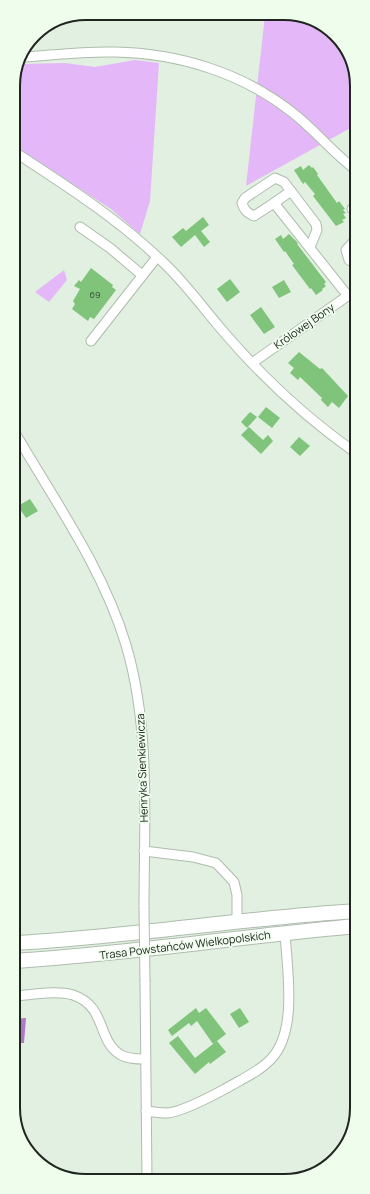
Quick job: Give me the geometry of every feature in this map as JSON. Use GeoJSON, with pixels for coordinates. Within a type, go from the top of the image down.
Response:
{"type":"FeatureCollection","features":[{"type":"Feature","properties":{"kind":"highway","name":"Trasa Powstańców Wielkopolskich"},"geometry":{"type":"LineString","coordinates":[[20,942],[112,935],[237,921],[350,912]]}},
{"type":"Feature","properties":{"kind":"highway","name":"Trasa Powstańców Wielkopolskich"},"geometry":{"type":"LineString","coordinates":[[20,960],[81,957],[350,927]]}},
{"type":"Feature","properties":{"kind":"street"},"geometry":{"type":"LineString","coordinates":[[27,57],[131,52],[173,58],[220,72],[263,92],[293,112],[350,164]]}},
{"type":"Feature","properties":{"kind":"street"},"geometry":{"type":"LineString","coordinates":[[20,156],[88,202],[157,257],[186,286],[252,363],[303,413],[350,448]]}},
{"type":"Feature","properties":{"kind":"street"},"geometry":{"type":"LineString","coordinates":[[291,191],[254,216],[249,214],[242,203],[245,198],[275,178],[284,182],[291,191],[316,224],[317,230],[310,247]]}},
{"type":"Feature","properties":{"kind":"street"},"geometry":{"type":"LineString","coordinates":[[274,203],[310,247],[350,291]]}},
{"type":"Feature","properties":{"kind":"street"},"geometry":{"type":"LineString","coordinates":[[80,227],[110,248],[142,275]]}},
{"type":"Feature","properties":{"kind":"street"},"geometry":{"type":"LineString","coordinates":[[350,246],[346,250],[350,261]]}},
{"type":"Feature","properties":{"kind":"street"},"geometry":{"type":"LineString","coordinates":[[91,341],[157,257]]}},
{"type":"Feature","properties":{"kind":"street","name":"Królowej Bony"},"geometry":{"type":"LineString","coordinates":[[252,363],[350,294]]}},
{"type":"Feature","properties":{"kind":"street","name":"Henryka Sienkiewicza"},"geometry":{"type":"LineString","coordinates":[[20,441],[92,564],[110,602],[126,645],[133,671],[141,720],[144,851],[147,1174]]}},
{"type":"Feature","properties":{"kind":"street"},"geometry":{"type":"LineString","coordinates":[[144,851],[193,856],[216,863],[234,882],[237,895],[237,921]]}},
{"type":"Feature","properties":{"kind":"street"},"geometry":{"type":"LineString","coordinates":[[146,1111],[168,1113],[198,1103],[252,1074],[274,1056],[282,1044],[287,1026],[288,997],[285,933]]}},
{"type":"Feature","properties":{"kind":"street"},"geometry":{"type":"LineString","coordinates":[[20,996],[57,993],[81,998],[97,1013],[110,1045],[119,1055],[145,1059]]}},
{"type":"Feature","properties":{"kind":"shaded area"},"geometry":{"type":"Polygon","coordinates":[[[264,20],[297,21],[309,25],[331,39],[343,57],[349,73],[350,128],[246,186],[264,20]]]}},
{"type":"Feature","properties":{"kind":"shaded area"},"geometry":{"type":"Polygon","coordinates":[[[135,60],[159,63],[150,201],[140,234],[111,209],[20,150],[20,82],[24,64],[65,63],[95,67],[135,60]]]}},
{"type":"Feature","properties":{"kind":"shaded area"},"geometry":{"type":"Polygon","coordinates":[[[64,270],[67,280],[49,302],[35,292],[64,270]]]}},
{"type":"Feature","properties":{"kind":"shaded area"},"geometry":{"type":"Polygon","coordinates":[[[20,1018],[26,1018],[24,1043],[20,1043],[20,1018]]]}},
{"type":"Feature","properties":{"kind":"building"},"geometry":{"type":"Polygon","coordinates":[[[309,165],[312,168],[313,167],[337,203],[339,201],[345,209],[343,210],[346,213],[343,214],[346,218],[342,220],[344,222],[336,226],[313,196],[315,194],[305,182],[303,184],[294,170],[301,166],[303,170],[309,165]]]}},
{"type":"Feature","properties":{"kind":"building"},"geometry":{"type":"Polygon","coordinates":[[[203,217],[209,225],[201,231],[210,242],[204,247],[195,235],[181,247],[172,237],[183,228],[186,231],[203,217]]]}},
{"type":"Feature","properties":{"kind":"building"},"geometry":{"type":"Polygon","coordinates":[[[289,234],[298,243],[297,244],[326,282],[324,284],[326,286],[322,289],[323,290],[316,295],[292,265],[294,264],[275,239],[281,235],[283,239],[289,234]]]}},
{"type":"Feature","properties":{"kind":"building"},"geometry":{"type":"Polygon","coordinates":[[[91,268],[113,285],[112,287],[116,290],[94,319],[90,317],[88,321],[72,309],[75,304],[73,301],[80,289],[74,286],[79,280],[81,282],[91,268]]]}},
{"type":"Feature","properties":{"kind":"building"},"geometry":{"type":"Polygon","coordinates":[[[230,279],[240,292],[227,302],[217,289],[230,279]]]}},
{"type":"Feature","properties":{"kind":"building"},"geometry":{"type":"Polygon","coordinates":[[[284,280],[291,292],[279,298],[272,287],[284,280]]]}},
{"type":"Feature","properties":{"kind":"building"},"geometry":{"type":"Polygon","coordinates":[[[261,307],[275,327],[264,334],[250,315],[261,307]]]}},
{"type":"Feature","properties":{"kind":"building"},"geometry":{"type":"Polygon","coordinates":[[[299,352],[320,369],[322,368],[348,396],[339,408],[332,402],[328,407],[321,400],[322,398],[300,377],[298,380],[290,373],[294,368],[288,363],[299,352]]]}},
{"type":"Feature","properties":{"kind":"building"},"geometry":{"type":"Polygon","coordinates":[[[266,407],[280,418],[272,428],[258,417],[266,407]]]}},
{"type":"Feature","properties":{"kind":"building"},"geometry":{"type":"Polygon","coordinates":[[[250,412],[257,417],[247,428],[241,422],[250,412]]]}},
{"type":"Feature","properties":{"kind":"building"},"geometry":{"type":"Polygon","coordinates":[[[249,427],[263,440],[268,435],[273,441],[261,454],[241,435],[249,427]]]}},
{"type":"Feature","properties":{"kind":"building"},"geometry":{"type":"Polygon","coordinates":[[[299,437],[310,446],[300,456],[290,447],[299,437]]]}},
{"type":"Feature","properties":{"kind":"building"},"geometry":{"type":"Polygon","coordinates":[[[30,499],[38,511],[26,518],[20,509],[20,505],[30,499]]]}},
{"type":"Feature","properties":{"kind":"building"},"geometry":{"type":"Polygon","coordinates":[[[196,1008],[199,1013],[206,1008],[226,1034],[213,1044],[197,1021],[191,1026],[189,1023],[172,1036],[168,1030],[196,1008]]]}},
{"type":"Feature","properties":{"kind":"building"},"geometry":{"type":"Polygon","coordinates":[[[240,1008],[249,1022],[239,1028],[230,1014],[240,1008]]]}},
{"type":"Feature","properties":{"kind":"building"},"geometry":{"type":"Polygon","coordinates":[[[178,1036],[195,1058],[217,1041],[226,1052],[210,1064],[209,1062],[195,1074],[169,1043],[178,1036]]]}}]}
